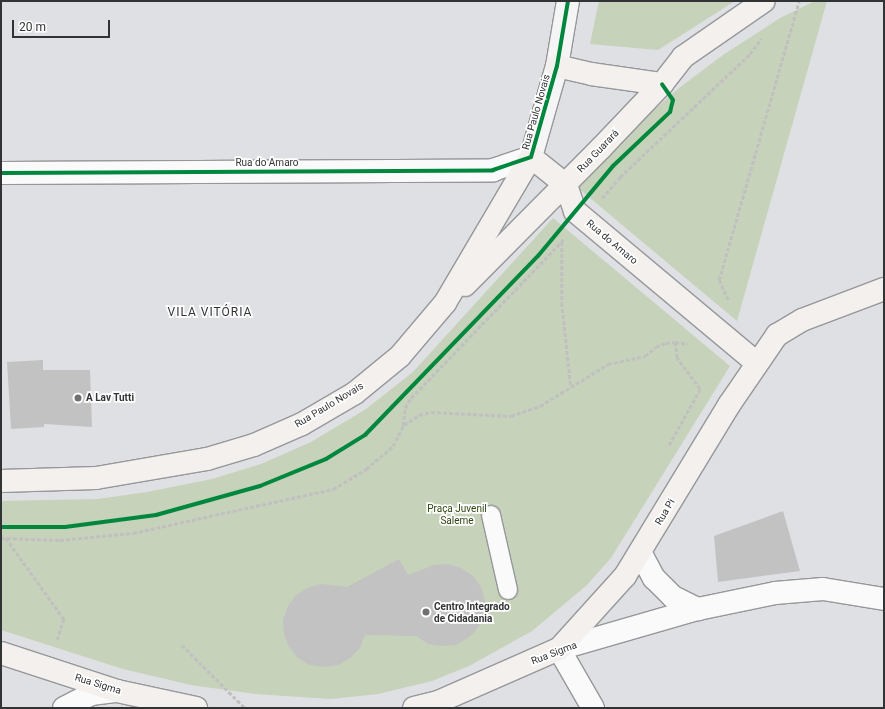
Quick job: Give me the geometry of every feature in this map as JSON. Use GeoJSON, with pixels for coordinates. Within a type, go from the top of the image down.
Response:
{"type":"FeatureCollection","features":[{"type":"Feature","properties":{"kind":"main road","name":"Rua Guarará"},"geometry":{"type":"LineString","coordinates":[[438,311],[566,185],[662,84],[683,57],[764,1]]}},
{"type":"Feature","properties":{"kind":"main road"},"geometry":{"type":"LineString","coordinates":[[557,66],[591,74],[662,84]]}},
{"type":"Feature","properties":{"kind":"main road"},"geometry":{"type":"LineString","coordinates":[[532,157],[566,185]]}},
{"type":"Feature","properties":{"kind":"main road","name":"Rua Paulo Novais"},"geometry":{"type":"LineString","coordinates":[[1,481],[96,478],[207,459],[254,445],[302,424],[354,393],[400,356],[438,311],[532,157]]}},
{"type":"Feature","properties":{"kind":"main road","name":"Rua do Amaro"},"geometry":{"type":"LineString","coordinates":[[566,185],[575,211],[757,363]]}},
{"type":"Feature","properties":{"kind":"main road"},"geometry":{"type":"LineString","coordinates":[[757,363],[777,335],[802,320],[884,289]]}},
{"type":"Feature","properties":{"kind":"main road","name":"Rua Pi"},"geometry":{"type":"LineString","coordinates":[[559,649],[625,576],[757,363]]}},
{"type":"Feature","properties":{"kind":"main road","name":"Rua Sigma"},"geometry":{"type":"LineString","coordinates":[[414,708],[438,702],[559,649]]}},
{"type":"Feature","properties":{"kind":"main road","name":"Rua Sigma"},"geometry":{"type":"LineString","coordinates":[[1,653],[117,691],[196,708]]}},
{"type":"Feature","properties":{"kind":"street","name":"Rua Paulo Novais"},"geometry":{"type":"LineString","coordinates":[[532,157],[557,66],[568,1]]}},
{"type":"Feature","properties":{"kind":"street","name":"Rua do Amaro"},"geometry":{"type":"LineString","coordinates":[[1,173],[493,170],[532,157]]}},
{"type":"Feature","properties":{"kind":"street"},"geometry":{"type":"LineString","coordinates":[[640,552],[654,578],[673,597],[698,609]]}},
{"type":"Feature","properties":{"kind":"street","name":"Rua Sigma"},"geometry":{"type":"LineString","coordinates":[[559,649],[698,609],[775,593],[823,590],[884,599]]}},
{"type":"Feature","properties":{"kind":"street"},"geometry":{"type":"LineString","coordinates":[[559,649],[593,708]]}},
{"type":"Feature","properties":{"kind":"street"},"geometry":{"type":"LineString","coordinates":[[64,708],[91,694],[117,691]]}},
{"type":"Feature","properties":{"kind":"lane"},"geometry":{"type":"LineString","coordinates":[[491,515],[508,590]]}},
{"type":"Feature","properties":{"kind":"path"},"geometry":{"type":"LineString","coordinates":[[562,241],[562,303],[571,387]]}},
{"type":"Feature","properties":{"kind":"path"},"geometry":{"type":"LineString","coordinates":[[666,452],[700,390],[677,358],[675,342]]}},
{"type":"Feature","properties":{"kind":"path"},"geometry":{"type":"LineString","coordinates":[[6,538],[64,619],[50,669]]}},
{"type":"Feature","properties":{"kind":"path"},"geometry":{"type":"LineString","coordinates":[[182,645],[245,708]]}},
{"type":"Feature","properties":{"kind":"green space"},"geometry":{"type":"Polygon","coordinates":[[[599,1],[735,1],[658,50],[590,44],[599,1]]]}},
{"type":"Feature","properties":{"kind":"green space"},"geometry":{"type":"Polygon","coordinates":[[[815,1],[827,1],[737,321],[578,188],[615,144],[679,88],[723,55],[780,18],[815,1]]]}},
{"type":"Feature","properties":{"kind":"green space","name":"Praça Juvenil Saleme"},"geometry":{"type":"Polygon","coordinates":[[[553,218],[730,366],[611,558],[586,586],[532,631],[469,666],[432,681],[378,694],[331,699],[255,694],[191,685],[123,669],[1,630],[1,501],[98,499],[147,492],[212,479],[261,464],[311,442],[366,409],[413,372],[553,218]]]}},
{"type":"Feature","properties":{"kind":"building"},"geometry":{"type":"Polygon","coordinates":[[[43,360],[43,370],[90,370],[92,427],[44,424],[44,427],[11,429],[7,362],[43,360]]]}},
{"type":"Feature","properties":{"kind":"building"},"geometry":{"type":"Polygon","coordinates":[[[783,511],[800,571],[718,582],[714,536],[783,511]]]}},
{"type":"Feature","properties":{"kind":"building","name":"Centro Integrado de Cidadania"},"geometry":{"type":"Polygon","coordinates":[[[399,559],[408,575],[434,565],[448,564],[461,568],[473,576],[481,587],[485,601],[484,615],[478,628],[468,638],[456,645],[442,646],[428,644],[416,636],[365,635],[360,648],[350,658],[338,665],[324,667],[310,665],[298,658],[289,647],[284,634],[283,620],[288,606],[296,595],[308,588],[321,584],[347,587],[399,559]]]}},
{"type":"Feature","properties":{"kind":"cycle path"},"geometry":{"type":"LineString","coordinates":[[1,173],[493,170],[531,157],[557,66],[568,1]]}},
{"type":"Feature","properties":{"kind":"cycle path"},"geometry":{"type":"LineString","coordinates":[[1,527],[65,527],[156,515],[260,486],[326,459],[365,435],[538,256],[613,166],[670,112],[673,100],[662,84]]}},
{"type":"Feature","properties":{"kind":"place","name":"A Lav Tutti"},"geometry":{"type":"Point","coordinates":[78,398]}},
{"type":"Feature","properties":{"kind":"place","name":"Centro Integrado de Cidadania"},"geometry":{"type":"Point","coordinates":[426,612]}},
{"type":"Feature","properties":{"kind":"district","name":"VILA VITÓRIA"},"geometry":{"type":"Point","coordinates":[210,313]}}]}
